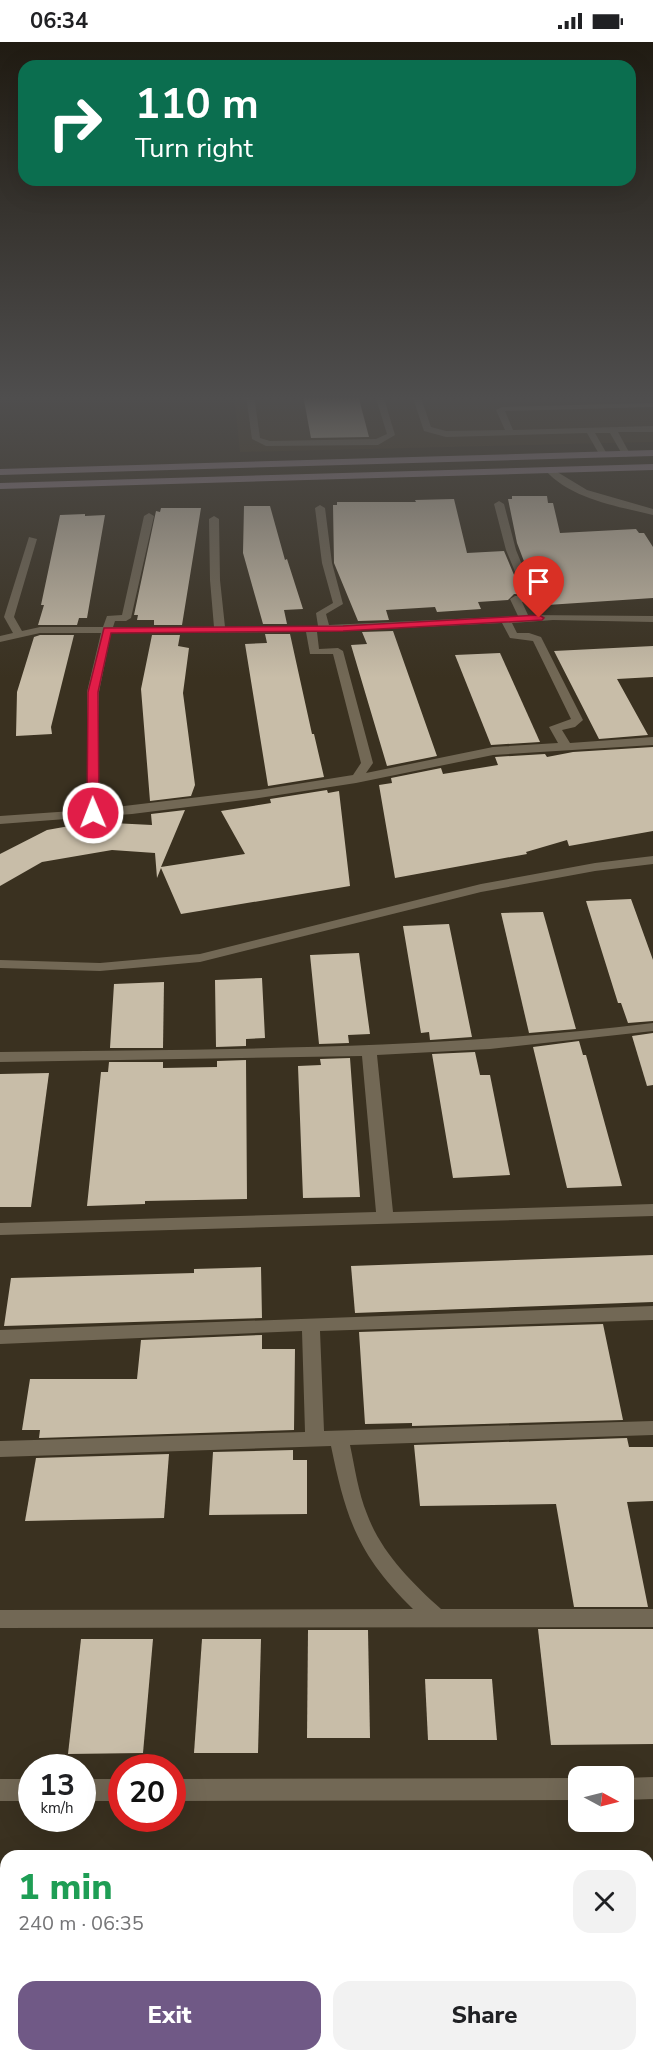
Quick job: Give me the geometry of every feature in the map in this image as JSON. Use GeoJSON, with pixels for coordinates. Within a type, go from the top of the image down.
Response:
{"type":"FeatureCollection","features":[{"type":"Feature","properties":{"kind":"street"},"geometry":{"type":"LineString","coordinates":[[580,489],[601,498],[653,512]]}},
{"type":"Feature","properties":{"kind":"street"},"geometry":{"type":"LineString","coordinates":[[499,504],[511,550],[531,599],[516,599],[525,619]]}},
{"type":"Feature","properties":{"kind":"street"},"geometry":{"type":"LineString","coordinates":[[320,508],[327,563],[338,604],[321,613],[324,629]]}},
{"type":"Feature","properties":{"kind":"street"},"geometry":{"type":"LineString","coordinates":[[93,813],[93,692],[111,618],[126,618],[149,516]]}},
{"type":"Feature","properties":{"kind":"street"},"geometry":{"type":"LineString","coordinates":[[214,519],[215,580],[220,631]]}},
{"type":"Feature","properties":{"kind":"street"},"geometry":{"type":"LineString","coordinates":[[18,633],[9,617],[32,539]]}},
{"type":"Feature","properties":{"kind":"street"},"geometry":{"type":"LineString","coordinates":[[0,639],[18,633],[40,630],[220,631],[324,629],[525,619],[600,617],[653,619]]}},
{"type":"Feature","properties":{"kind":"street"},"geometry":{"type":"LineString","coordinates":[[505,620],[514,636],[529,636],[537,639],[577,720],[571,724],[555,727],[565,745]]}},
{"type":"Feature","properties":{"kind":"street"},"geometry":{"type":"LineString","coordinates":[[311,629],[315,652],[339,651],[367,763],[356,779]]}},
{"type":"Feature","properties":{"kind":"street"},"geometry":{"type":"LineString","coordinates":[[0,820],[207,801],[356,779],[493,751],[653,741]]}},
{"type":"Feature","properties":{"kind":"street"},"geometry":{"type":"LineString","coordinates":[[0,964],[85,969],[160,964],[200,958],[507,881],[582,868],[653,860]]}},
{"type":"Feature","properties":{"kind":"street"},"geometry":{"type":"LineString","coordinates":[[0,1057],[289,1054],[566,1038],[653,1027]]}},
{"type":"Feature","properties":{"kind":"street"},"geometry":{"type":"LineString","coordinates":[[369,1050],[385,1218]]}},
{"type":"Feature","properties":{"kind":"street"},"geometry":{"type":"LineString","coordinates":[[0,1229],[653,1210]]}},
{"type":"Feature","properties":{"kind":"street"},"geometry":{"type":"LineString","coordinates":[[0,1337],[653,1313]]}},
{"type":"Feature","properties":{"kind":"street"},"geometry":{"type":"LineString","coordinates":[[311,1325],[315,1439]]}},
{"type":"Feature","properties":{"kind":"street"},"geometry":{"type":"LineString","coordinates":[[0,1449],[653,1428]]}},
{"type":"Feature","properties":{"kind":"street"},"geometry":{"type":"LineString","coordinates":[[339,1438],[357,1515],[370,1541],[409,1594],[436,1618]]}},
{"type":"Feature","properties":{"kind":"street"},"geometry":{"type":"LineString","coordinates":[[0,1619],[653,1618]]}},
{"type":"Feature","properties":{"kind":"street"},"geometry":{"type":"LineString","coordinates":[[634,1789],[653,1788]]}},
{"type":"Feature","properties":{"kind":"street"},"geometry":{"type":"LineString","coordinates":[[186,1790],[568,1789]]}},
{"type":"Feature","properties":{"kind":"street"},"geometry":{"type":"LineString","coordinates":[[0,1790],[18,1790]]}},
{"type":"Feature","properties":{"kind":"building"},"geometry":{"type":"Polygon","coordinates":[[[512,496],[547,496],[548,503],[553,503],[560,533],[636,529],[639,533],[644,533],[653,547],[653,598],[532,606],[538,598],[517,543],[508,499],[512,499],[512,496]]]}},
{"type":"Feature","properties":{"kind":"building"},"geometry":{"type":"Polygon","coordinates":[[[454,499],[467,553],[504,551],[522,594],[514,594],[508,600],[478,602],[481,609],[437,612],[435,607],[386,610],[389,620],[358,621],[334,563],[333,505],[337,505],[337,502],[416,502],[415,500],[454,499]]]}},
{"type":"Feature","properties":{"kind":"building"},"geometry":{"type":"Polygon","coordinates":[[[244,506],[270,506],[285,560],[287,559],[303,609],[284,610],[287,624],[263,624],[243,553],[244,506]]]}},
{"type":"Feature","properties":{"kind":"building"},"geometry":{"type":"Polygon","coordinates":[[[161,508],[201,508],[182,625],[154,625],[154,620],[137,620],[138,615],[134,615],[156,511],[160,512],[161,508]]]}},
{"type":"Feature","properties":{"kind":"building"},"geometry":{"type":"Polygon","coordinates":[[[85,514],[85,516],[105,515],[87,618],[79,618],[77,625],[38,625],[44,605],[41,605],[60,515],[85,514]]]}},
{"type":"Feature","properties":{"kind":"building"},"geometry":{"type":"Polygon","coordinates":[[[393,631],[437,756],[387,766],[351,645],[367,644],[362,632],[393,631]]]}},
{"type":"Feature","properties":{"kind":"building"},"geometry":{"type":"Polygon","coordinates":[[[265,634],[290,634],[324,777],[268,786],[245,644],[267,643],[265,634]]]}},
{"type":"Feature","properties":{"kind":"building"},"geometry":{"type":"Polygon","coordinates":[[[74,635],[51,727],[52,734],[16,736],[17,692],[34,637],[74,635]]]}},
{"type":"Feature","properties":{"kind":"building"},"geometry":{"type":"Polygon","coordinates":[[[152,635],[180,635],[178,646],[189,648],[183,693],[195,785],[191,796],[150,801],[141,689],[152,635]]]}},
{"type":"Feature","properties":{"kind":"building"},"geometry":{"type":"Polygon","coordinates":[[[653,646],[653,677],[617,679],[648,735],[599,739],[554,651],[653,646]]]}},
{"type":"Feature","properties":{"kind":"building"},"geometry":{"type":"Polygon","coordinates":[[[500,653],[540,742],[491,745],[455,655],[500,653]]]}},
{"type":"Feature","properties":{"kind":"building"},"geometry":{"type":"Polygon","coordinates":[[[653,747],[653,831],[569,846],[567,840],[526,852],[527,854],[395,878],[379,785],[392,783],[391,778],[441,768],[443,774],[498,765],[495,757],[545,754],[547,757],[573,752],[653,747]]]}},
{"type":"Feature","properties":{"kind":"building"},"geometry":{"type":"Polygon","coordinates":[[[327,790],[328,793],[339,791],[350,886],[181,914],[161,868],[157,878],[155,853],[112,850],[42,862],[0,886],[0,854],[47,830],[92,822],[152,825],[151,814],[185,810],[161,867],[245,854],[221,811],[271,803],[270,799],[327,790]]]}},
{"type":"Feature","properties":{"kind":"building"},"geometry":{"type":"Polygon","coordinates":[[[631,899],[653,960],[653,1021],[628,1023],[621,1003],[618,1003],[586,901],[631,899]]]}},
{"type":"Feature","properties":{"kind":"building"},"geometry":{"type":"Polygon","coordinates":[[[543,912],[576,1029],[529,1033],[501,913],[543,912]]]}},
{"type":"Feature","properties":{"kind":"building"},"geometry":{"type":"Polygon","coordinates":[[[449,924],[472,1037],[430,1040],[429,1032],[421,1033],[403,926],[449,924]]]}},
{"type":"Feature","properties":{"kind":"building"},"geometry":{"type":"Polygon","coordinates":[[[359,953],[370,1034],[348,1035],[349,1043],[319,1044],[310,955],[359,953]]]}},
{"type":"Feature","properties":{"kind":"building"},"geometry":{"type":"Polygon","coordinates":[[[262,978],[265,1038],[246,1039],[246,1046],[216,1047],[215,980],[262,978]]]}},
{"type":"Feature","properties":{"kind":"building"},"geometry":{"type":"Polygon","coordinates":[[[164,982],[163,1048],[110,1048],[114,984],[164,982]]]}},
{"type":"Feature","properties":{"kind":"building"},"geometry":{"type":"Polygon","coordinates":[[[653,1033],[653,1085],[647,1086],[632,1036],[653,1033]]]}},
{"type":"Feature","properties":{"kind":"building"},"geometry":{"type":"Polygon","coordinates":[[[579,1041],[583,1055],[586,1055],[622,1186],[567,1188],[533,1047],[579,1041]]]}},
{"type":"Feature","properties":{"kind":"building"},"geometry":{"type":"Polygon","coordinates":[[[475,1052],[480,1075],[490,1075],[510,1175],[453,1178],[432,1054],[475,1052]]]}},
{"type":"Feature","properties":{"kind":"building"},"geometry":{"type":"Polygon","coordinates":[[[350,1058],[360,1197],[303,1198],[298,1066],[321,1065],[320,1059],[350,1058]]]}},
{"type":"Feature","properties":{"kind":"building"},"geometry":{"type":"Polygon","coordinates":[[[246,1060],[247,1199],[145,1201],[145,1204],[87,1206],[101,1072],[108,1072],[109,1062],[163,1062],[163,1068],[217,1067],[217,1061],[246,1060]]]}},
{"type":"Feature","properties":{"kind":"building"},"geometry":{"type":"Polygon","coordinates":[[[49,1073],[31,1207],[0,1207],[0,1074],[49,1073]]]}},
{"type":"Feature","properties":{"kind":"building"},"geometry":{"type":"Polygon","coordinates":[[[653,1255],[653,1302],[355,1313],[351,1266],[653,1255]]]}},
{"type":"Feature","properties":{"kind":"building"},"geometry":{"type":"Polygon","coordinates":[[[261,1267],[262,1318],[4,1326],[11,1278],[194,1273],[194,1269],[261,1267]]]}},
{"type":"Feature","properties":{"kind":"building"},"geometry":{"type":"Polygon","coordinates":[[[603,1324],[623,1420],[412,1426],[412,1423],[365,1424],[359,1332],[603,1324]]]}},
{"type":"Feature","properties":{"kind":"building"},"geometry":{"type":"Polygon","coordinates":[[[262,1335],[262,1349],[295,1349],[294,1430],[39,1438],[40,1430],[22,1430],[30,1379],[137,1379],[141,1340],[262,1335]]]}},
{"type":"Feature","properties":{"kind":"building"},"geometry":{"type":"Polygon","coordinates":[[[627,1438],[629,1447],[653,1447],[653,1501],[627,1502],[648,1607],[574,1607],[556,1504],[420,1506],[414,1445],[627,1438]]]}},
{"type":"Feature","properties":{"kind":"building"},"geometry":{"type":"Polygon","coordinates":[[[293,1450],[293,1460],[307,1460],[307,1514],[209,1515],[213,1452],[293,1450]]]}},
{"type":"Feature","properties":{"kind":"building"},"geometry":{"type":"Polygon","coordinates":[[[169,1454],[164,1518],[25,1521],[36,1458],[169,1454]]]}},
{"type":"Feature","properties":{"kind":"building"},"geometry":{"type":"Polygon","coordinates":[[[538,1629],[653,1629],[653,1744],[551,1745],[538,1629]]]}},
{"type":"Feature","properties":{"kind":"building"},"geometry":{"type":"Polygon","coordinates":[[[308,1630],[368,1630],[370,1738],[307,1738],[308,1630]]]}},
{"type":"Feature","properties":{"kind":"building"},"geometry":{"type":"Polygon","coordinates":[[[81,1639],[153,1639],[143,1753],[68,1754],[81,1639]]]}},
{"type":"Feature","properties":{"kind":"building"},"geometry":{"type":"Polygon","coordinates":[[[202,1639],[261,1639],[258,1753],[194,1753],[202,1639]]]}},
{"type":"Feature","properties":{"kind":"building"},"geometry":{"type":"Polygon","coordinates":[[[425,1679],[492,1679],[497,1740],[428,1740],[425,1679]]]}},
{"type":"Feature","properties":{"kind":"route"},"geometry":{"type":"LineString","coordinates":[[93,813],[91,715],[93,692],[107,630],[275,630],[539,618]]}}]}
